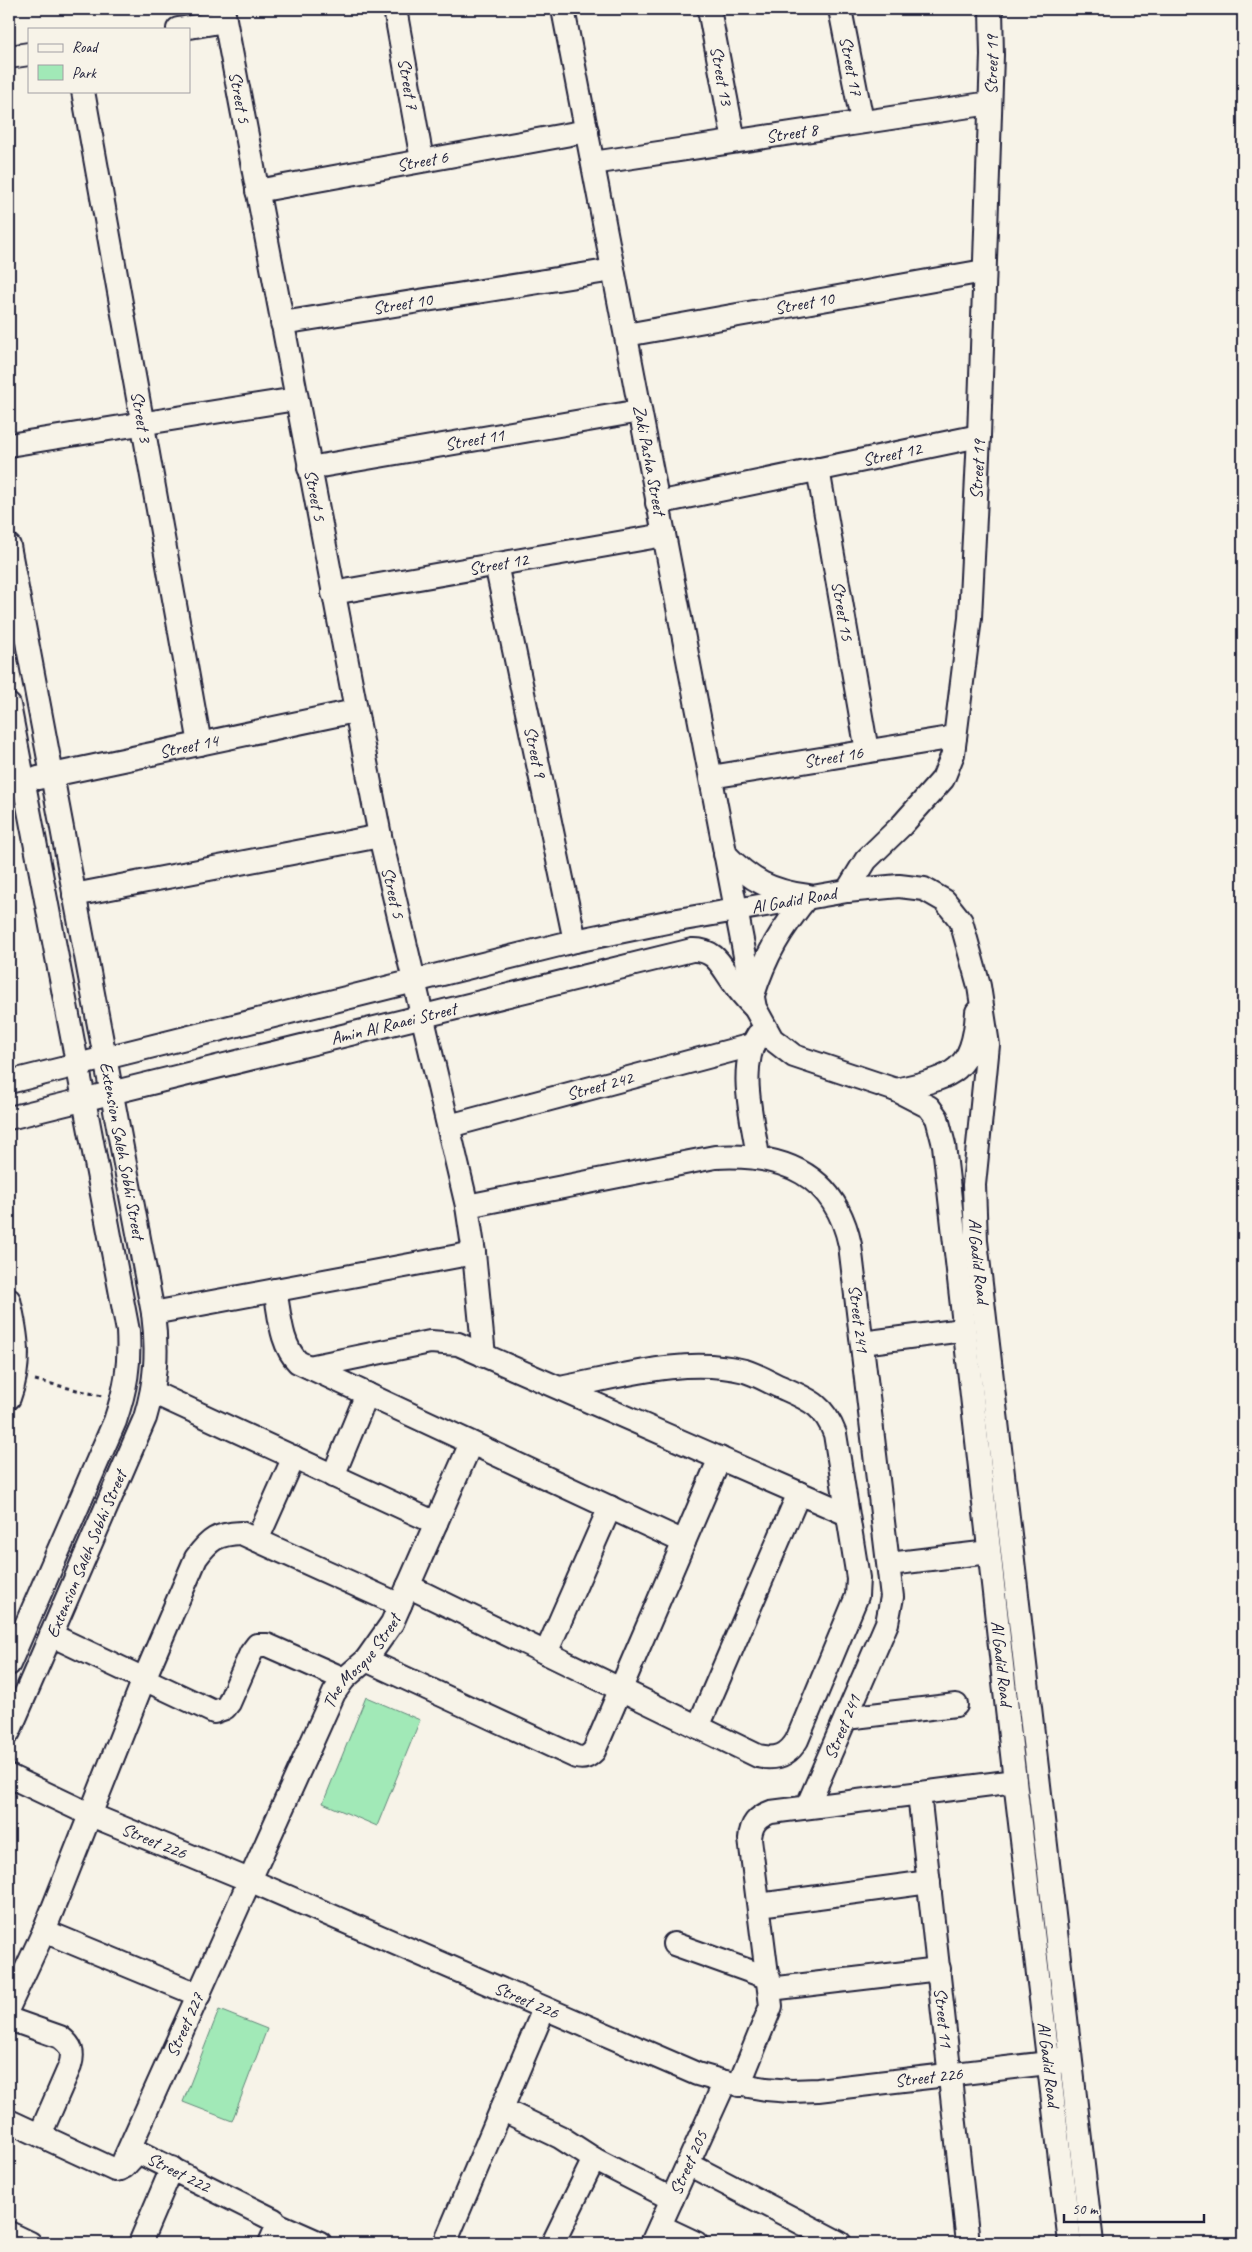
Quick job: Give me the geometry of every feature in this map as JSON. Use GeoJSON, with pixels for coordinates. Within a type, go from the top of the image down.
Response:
{"type":"FeatureCollection","features":[{"type":"Feature","properties":{"kind":"street","name":"Street 7"},"geometry":{"type":"LineString","coordinates":[[395,9],[422,160]]}},
{"type":"Feature","properties":{"kind":"street","name":"Zaki Pasha Street"},"geometry":{"type":"LineString","coordinates":[[564,9],[735,910]]}},
{"type":"Feature","properties":{"kind":"street","name":"Street 13"},"geometry":{"type":"LineString","coordinates":[[709,9],[734,141]]}},
{"type":"Feature","properties":{"kind":"street","name":"Street 17"},"geometry":{"type":"LineString","coordinates":[[840,9],[862,121]]}},
{"type":"Feature","properties":{"kind":"street","name":"Street 19"},"geometry":{"type":"LineString","coordinates":[[847,890],[866,860],[902,825],[942,779],[953,754],[970,618],[993,40],[991,9]]}},
{"type":"Feature","properties":{"kind":"street"},"geometry":{"type":"LineString","coordinates":[[181,28],[224,15]]}},
{"type":"Feature","properties":{"kind":"street","name":"Street 5"},"geometry":{"type":"LineString","coordinates":[[224,15],[332,593],[380,836],[421,1017],[467,1206],[474,1253],[484,1356]]}},
{"type":"Feature","properties":{"kind":"street"},"geometry":{"type":"LineString","coordinates":[[9,57],[28,54]]}},
{"type":"Feature","properties":{"kind":"street","name":"Street 3"},"geometry":{"type":"LineString","coordinates":[[84,92],[200,744]]}},
{"type":"Feature","properties":{"kind":"street","name":"Street 8"},"geometry":{"type":"LineString","coordinates":[[593,163],[990,102]]}},
{"type":"Feature","properties":{"kind":"street","name":"Street 6"},"geometry":{"type":"LineString","coordinates":[[257,191],[587,131]]}},
{"type":"Feature","properties":{"kind":"street","name":"Street 10"},"geometry":{"type":"LineString","coordinates":[[282,323],[613,270]]}},
{"type":"Feature","properties":{"kind":"street","name":"Street 10"},"geometry":{"type":"LineString","coordinates":[[626,335],[984,271]]}},
{"type":"Feature","properties":{"kind":"street"},"geometry":{"type":"LineString","coordinates":[[9,445],[296,399]]}},
{"type":"Feature","properties":{"kind":"street","name":"Street 11"},"geometry":{"type":"LineString","coordinates":[[309,468],[640,411]]}},
{"type":"Feature","properties":{"kind":"street","name":"Street 12"},"geometry":{"type":"LineString","coordinates":[[658,503],[978,436]]}},
{"type":"Feature","properties":{"kind":"street","name":"Street 15"},"geometry":{"type":"LineString","coordinates":[[818,470],[867,751]]}},
{"type":"Feature","properties":{"kind":"street","name":"Street 12"},"geometry":{"type":"LineString","coordinates":[[332,593],[664,535]]}},
{"type":"Feature","properties":{"kind":"street","name":"Extension Saleh Sobhi Street"},"geometry":{"type":"LineString","coordinates":[[9,546],[153,1312],[157,1353],[152,1392],[145,1418],[9,1732]]}},
{"type":"Feature","properties":{"kind":"street","name":"Street 9"},"geometry":{"type":"LineString","coordinates":[[496,564],[575,941]]}},
{"type":"Feature","properties":{"kind":"street","name":"Extension Saleh Sobhi Street"},"geometry":{"type":"LineString","coordinates":[[9,705],[128,1331],[130,1360],[127,1384],[115,1421],[9,1664]]}},
{"type":"Feature","properties":{"kind":"street","name":"Street 14"},"geometry":{"type":"LineString","coordinates":[[23,781],[355,712]]}},
{"type":"Feature","properties":{"kind":"street","name":"Street 16"},"geometry":{"type":"LineString","coordinates":[[711,778],[955,737]]}},
{"type":"Feature","properties":{"kind":"street"},"geometry":{"type":"LineString","coordinates":[[74,895],[380,836]]}},
{"type":"Feature","properties":{"kind":"street"},"geometry":{"type":"LineString","coordinates":[[725,854],[742,871],[762,884],[784,893],[808,896],[774,941],[762,968],[758,1010],[747,1072],[758,1157]]}},
{"type":"Feature","properties":{"kind":"street","name":"Al Gadid Road"},"geometry":{"type":"LineString","coordinates":[[1070,2243],[1060,2062],[976,1241],[974,1185],[988,1045],[979,986],[961,921],[945,901],[924,889],[898,886],[847,890],[735,910],[758,1010],[778,1044],[794,1056],[896,1090],[929,1107],[937,1118],[948,1171],[963,1330],[1015,1781],[1060,2062],[1092,2243]]}},
{"type":"Feature","properties":{"kind":"street","name":"Amin Al Raaei Street"},"geometry":{"type":"LineString","coordinates":[[9,1082],[575,941],[735,910]]}},
{"type":"Feature","properties":{"kind":"street","name":"Amin Al Raaei Street"},"geometry":{"type":"LineString","coordinates":[[9,1118],[692,950],[706,951],[718,959],[734,984],[758,1010]]}},
{"type":"Feature","properties":{"kind":"street"},"geometry":{"type":"LineString","coordinates":[[896,1090],[940,1080],[957,1069],[969,1054],[976,1026],[979,986]]}},
{"type":"Feature","properties":{"kind":"street","name":"Street 242"},"geometry":{"type":"LineString","coordinates":[[449,1126],[752,1045]]}},
{"type":"Feature","properties":{"kind":"street","name":"Street 241"},"geometry":{"type":"LineString","coordinates":[[467,1206],[716,1157],[758,1157],[795,1169],[812,1179],[826,1192],[838,1208],[846,1226],[850,1245],[892,1597],[887,1623],[807,1807]]}},
{"type":"Feature","properties":{"kind":"street"},"geometry":{"type":"LineString","coordinates":[[153,1312],[474,1253]]}},
{"type":"Feature","properties":{"kind":"street"},"geometry":{"type":"LineString","coordinates":[[275,1290],[285,1342],[290,1354],[298,1362],[684,1542]]}},
{"type":"Feature","properties":{"kind":"street"},"geometry":{"type":"LineString","coordinates":[[9,1300],[18,1338],[11,1389]]}},
{"type":"Feature","properties":{"kind":"street"},"geometry":{"type":"LineString","coordinates":[[862,1343],[963,1330]]}},
{"type":"Feature","properties":{"kind":"street"},"geometry":{"type":"LineString","coordinates":[[309,1367],[430,1342],[458,1344],[847,1514]]}},
{"type":"Feature","properties":{"kind":"street"},"geometry":{"type":"LineString","coordinates":[[9,2006],[44,1931],[144,1679],[196,1558],[207,1543],[223,1534],[241,1533],[404,1596],[546,1654],[758,1756],[770,1759],[782,1756],[791,1750],[798,1740],[857,1596],[858,1578],[835,1434],[829,1419],[819,1407],[806,1398],[746,1372],[720,1366],[693,1365],[666,1368],[560,1388]]}},
{"type":"Feature","properties":{"kind":"street"},"geometry":{"type":"LineString","coordinates":[[152,1392],[436,1523]]}},
{"type":"Feature","properties":{"kind":"street"},"geometry":{"type":"LineString","coordinates":[[333,1476],[367,1394]]}},
{"type":"Feature","properties":{"kind":"street","name":"The Mosque Street"},"geometry":{"type":"LineString","coordinates":[[249,1880],[334,1693],[344,1679],[366,1660],[384,1637],[472,1443]]}},
{"type":"Feature","properties":{"kind":"street"},"geometry":{"type":"LineString","coordinates":[[257,1540],[294,1457]]}},
{"type":"Feature","properties":{"kind":"street"},"geometry":{"type":"LineString","coordinates":[[366,1660],[583,1758],[589,1756],[594,1751],[720,1458]]}},
{"type":"Feature","properties":{"kind":"street"},"geometry":{"type":"LineString","coordinates":[[698,1727],[799,1493]]}},
{"type":"Feature","properties":{"kind":"street"},"geometry":{"type":"LineString","coordinates":[[546,1654],[610,1507]]}},
{"type":"Feature","properties":{"kind":"street"},"geometry":{"type":"LineString","coordinates":[[889,1564],[989,1552]]}},
{"type":"Feature","properties":{"kind":"street"},"geometry":{"type":"LineString","coordinates":[[51,1636],[208,1710],[220,1711],[229,1703],[253,1648],[262,1644],[344,1679]]}},
{"type":"Feature","properties":{"kind":"street"},"geometry":{"type":"LineString","coordinates":[[846,1718],[956,1706]]}},
{"type":"Feature","properties":{"kind":"street","name":"Street 226"},"geometry":{"type":"LineString","coordinates":[[9,1776],[91,1816],[249,1880],[544,2009],[697,2074],[732,2084],[783,2090],[818,2090],[1060,2062]]}},
{"type":"Feature","properties":{"kind":"street","name":"Street 205"},"geometry":{"type":"LineString","coordinates":[[656,2235],[688,2164],[732,2084],[771,2006],[750,1839],[755,1821],[762,1815],[771,1812],[1015,1781]]}},
{"type":"Feature","properties":{"kind":"street","name":"Street 11"},"geometry":{"type":"LineString","coordinates":[[919,1793],[968,2243]]}},
{"type":"Feature","properties":{"kind":"street","name":"Street 227"},"geometry":{"type":"LineString","coordinates":[[120,2170],[249,1880]]}},
{"type":"Feature","properties":{"kind":"street"},"geometry":{"type":"LineString","coordinates":[[759,1905],[929,1882]]}},
{"type":"Feature","properties":{"kind":"street"},"geometry":{"type":"LineString","coordinates":[[44,1931],[199,1995]]}},
{"type":"Feature","properties":{"kind":"street"},"geometry":{"type":"LineString","coordinates":[[674,1944],[769,1983],[939,1969]]}},
{"type":"Feature","properties":{"kind":"street"},"geometry":{"type":"LineString","coordinates":[[445,2243],[544,2009]]}},
{"type":"Feature","properties":{"kind":"street"},"geometry":{"type":"LineString","coordinates":[[9,2019],[60,2037],[67,2042],[72,2050],[70,2066],[40,2135]]}},
{"type":"Feature","properties":{"kind":"street"},"geometry":{"type":"LineString","coordinates":[[501,2109],[560,2137],[594,2159],[672,2199]]}},
{"type":"Feature","properties":{"kind":"street","name":"Street 222"},"geometry":{"type":"LineString","coordinates":[[9,2120],[115,2170],[120,2170],[133,2156],[139,2153],[274,2220],[273,2233],[320,2243]]}},
{"type":"Feature","properties":{"kind":"street"},"geometry":{"type":"LineString","coordinates":[[553,2243],[594,2159]]}},
{"type":"Feature","properties":{"kind":"street"},"geometry":{"type":"LineString","coordinates":[[688,2164],[840,2243]]}},
{"type":"Feature","properties":{"kind":"street"},"geometry":{"type":"LineString","coordinates":[[140,2243],[172,2168]]}},
{"type":"Feature","properties":{"kind":"street"},"geometry":{"type":"LineString","coordinates":[[9,2234],[30,2243]]}},
{"type":"Feature","properties":{"kind":"street"},"geometry":{"type":"LineString","coordinates":[[656,2235],[696,2243]]}},
{"type":"Feature","properties":{"kind":"path"},"geometry":{"type":"LineString","coordinates":[[11,1389],[122,1401]]}},
{"type":"Feature","properties":{"kind":"green space"},"geometry":{"type":"Polygon","coordinates":[[[366,1697],[420,1720],[377,1826],[323,1803],[366,1697]]]}},
{"type":"Feature","properties":{"kind":"green space"},"geometry":{"type":"Polygon","coordinates":[[[219,2010],[267,2029],[232,2121],[183,2102],[219,2010]]]}}]}
